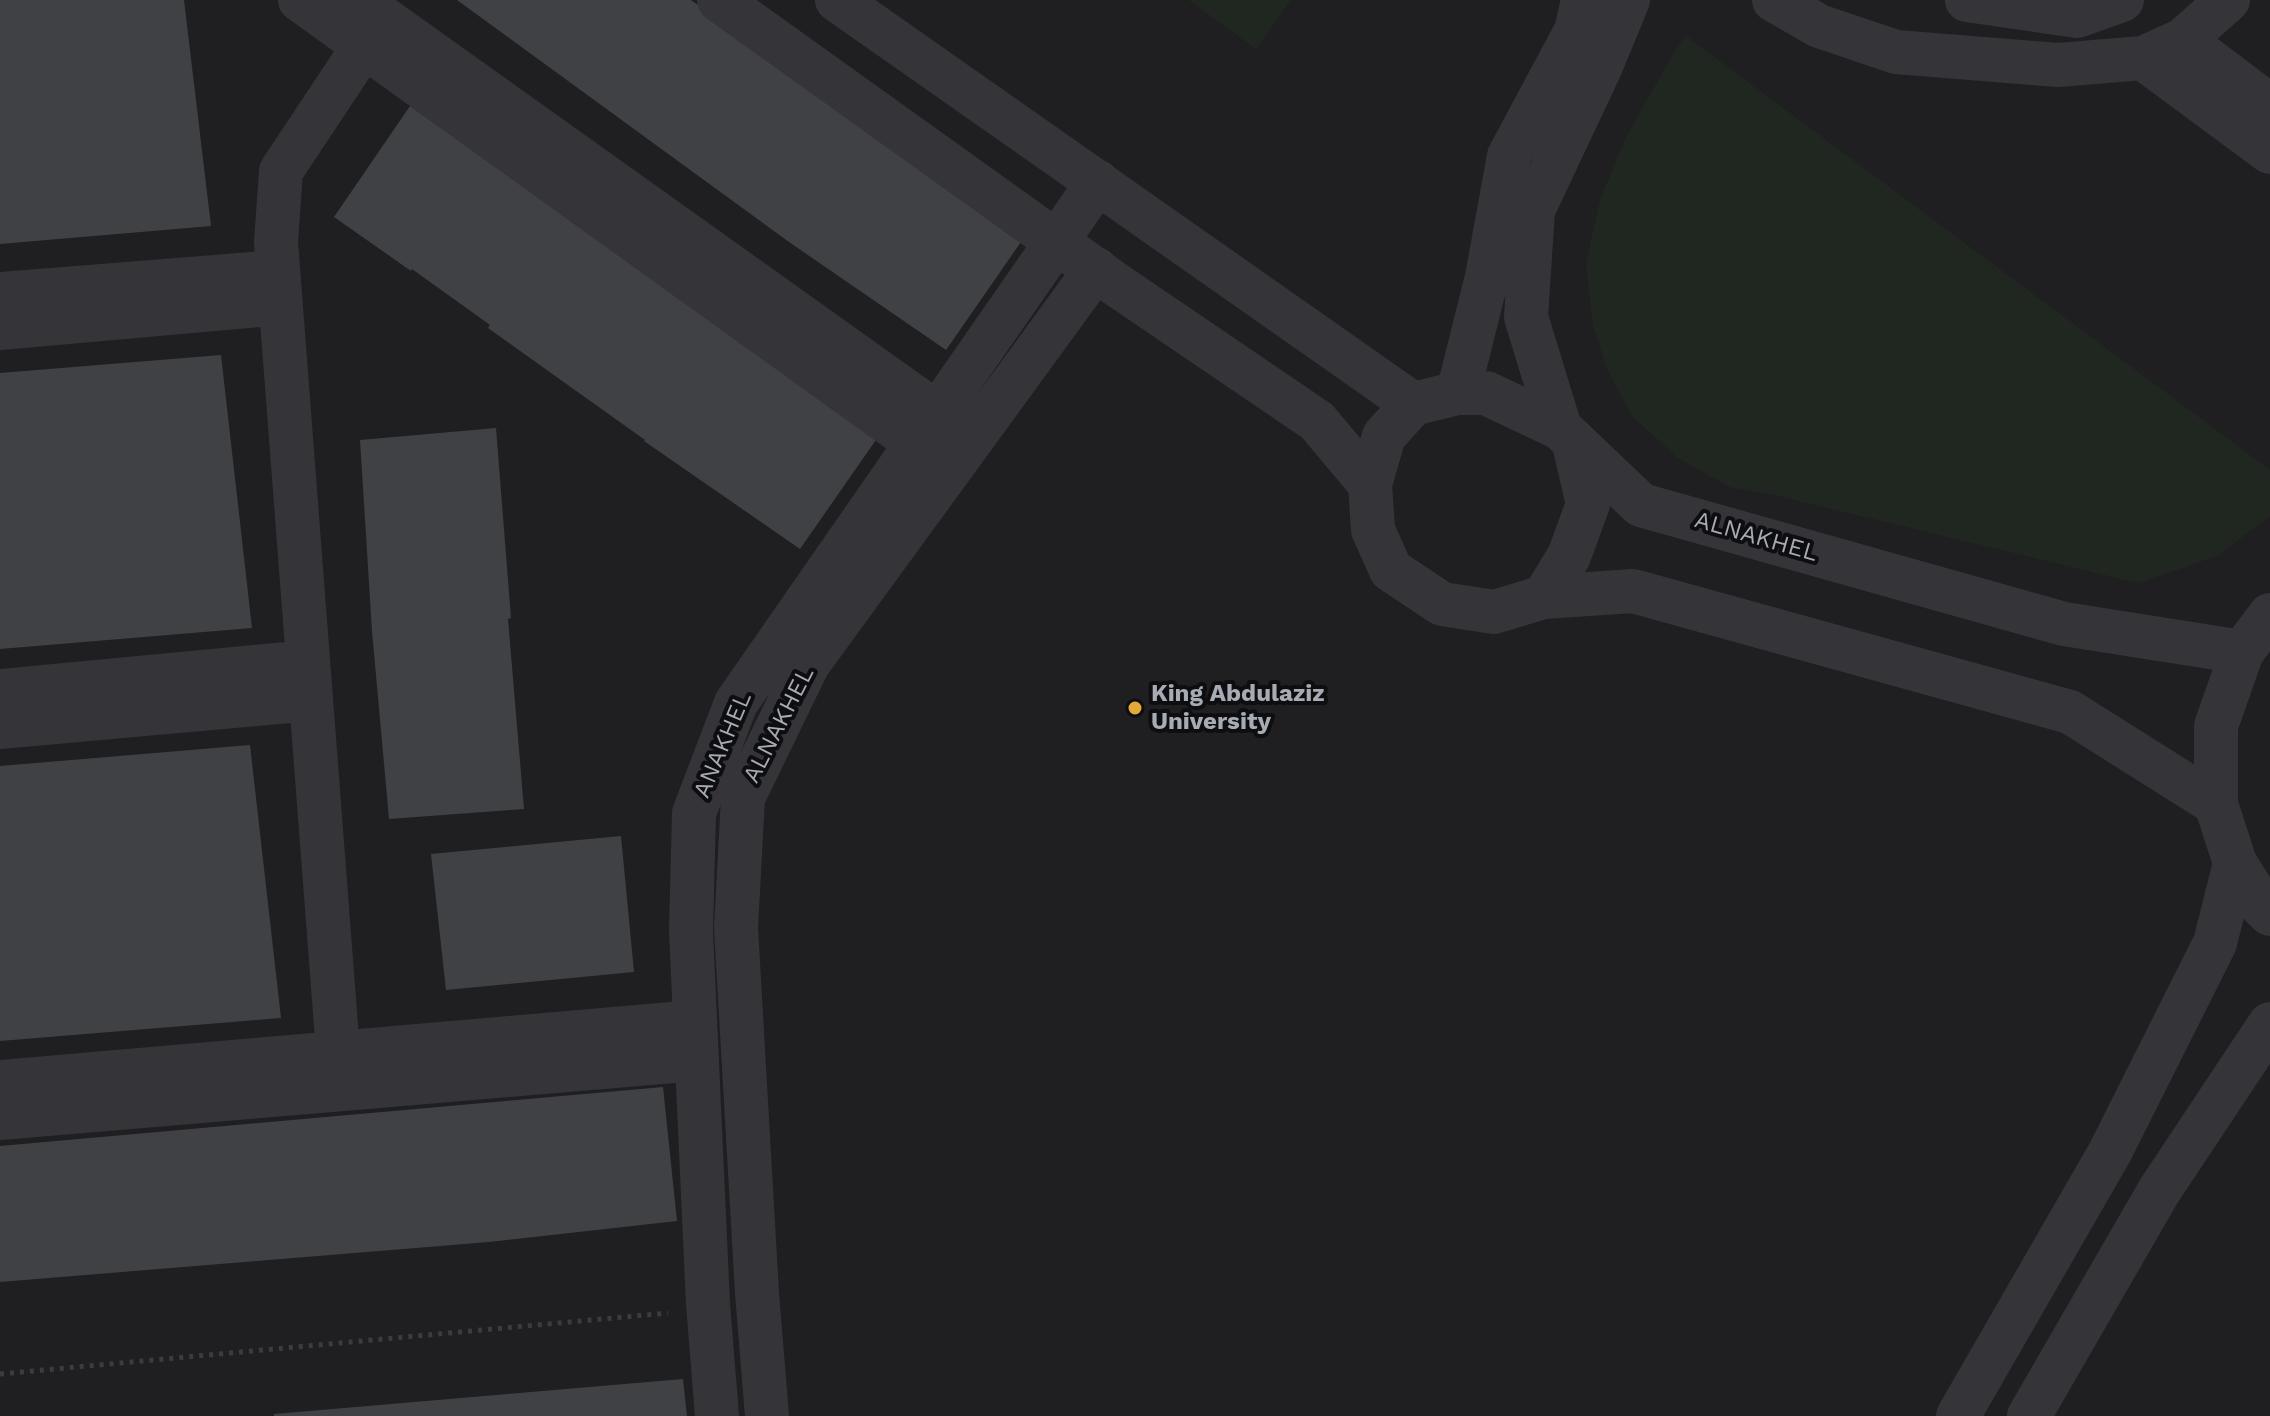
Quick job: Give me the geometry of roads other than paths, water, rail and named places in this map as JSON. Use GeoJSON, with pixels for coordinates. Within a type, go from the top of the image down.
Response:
{"type":"FeatureCollection","features":[{"type":"Feature","properties":{"kind":"street"},"geometry":{"type":"LineString","coordinates":[[300,0],[927,428]]}},
{"type":"Feature","properties":{"kind":"street"},"geometry":{"type":"LineString","coordinates":[[358,0],[927,428]]}},
{"type":"Feature","properties":{"kind":"street"},"geometry":{"type":"LineString","coordinates":[[719,0],[1096,269],[1317,421],[1370,484]]}},
{"type":"Feature","properties":{"kind":"street"},"geometry":{"type":"LineString","coordinates":[[837,0],[1413,404],[1384,436],[1370,484],[1373,530],[1391,570],[1442,604],[1494,612],[1544,597],[1633,591],[2070,712],[2216,804]]}},
{"type":"Feature","properties":{"kind":"street"},"geometry":{"type":"LineString","coordinates":[[1458,393],[1487,277],[1509,156],[1576,31],[1583,0]]}},
{"type":"Feature","properties":{"kind":"street"},"geometry":{"type":"LineString","coordinates":[[1544,597],[1569,556],[1588,504],[1526,317],[1533,210],[1600,68],[1628,0]]}},
{"type":"Feature","properties":{"kind":"street"},"geometry":{"type":"LineString","coordinates":[[1774,0],[1819,26],[1896,52],[2058,65],[2143,58],[2183,40],[2228,0]]}},
{"type":"Feature","properties":{"kind":"street"},"geometry":{"type":"LineString","coordinates":[[1967,0],[2096,4]]}},
{"type":"Feature","properties":{"kind":"street"},"geometry":{"type":"LineString","coordinates":[[2183,40],[2270,106]]}},
{"type":"Feature","properties":{"kind":"street"},"geometry":{"type":"LineString","coordinates":[[338,1052],[276,242],[281,171],[364,46]]}},
{"type":"Feature","properties":{"kind":"street"},"geometry":{"type":"LineString","coordinates":[[2143,58],[2270,152]]}},
{"type":"Feature","properties":{"kind":"street","name":"ANAKHEL"},"geometry":{"type":"LineString","coordinates":[[717,1416],[708,1304],[691,931],[694,813],[736,703],[1098,182]]}},
{"type":"Feature","properties":{"kind":"street","name":"ALNAKHEL"},"geometry":{"type":"LineString","coordinates":[[767,1416],[736,928],[743,798],[808,664],[1096,269]]}},
{"type":"Feature","properties":{"kind":"street"},"geometry":{"type":"LineString","coordinates":[[0,294],[280,288]]}},
{"type":"Feature","properties":{"kind":"street"},"geometry":{"type":"LineString","coordinates":[[0,328],[280,288]]}},
{"type":"Feature","properties":{"kind":"street","name":"ALNAKHEL"},"geometry":{"type":"LineString","coordinates":[[1413,404],[1458,393],[1486,393],[1566,434],[1641,505],[2064,624],[2242,652]]}},
{"type":"Feature","properties":{"kind":"street"},"geometry":{"type":"LineString","coordinates":[[2270,615],[2242,652],[2216,726],[2216,804],[2235,863],[2270,914]]}},
{"type":"Feature","properties":{"kind":"street"},"geometry":{"type":"LineString","coordinates":[[0,691],[310,681]]}},
{"type":"Feature","properties":{"kind":"street"},"geometry":{"type":"LineString","coordinates":[[0,727],[310,681]]}},
{"type":"Feature","properties":{"kind":"street"},"geometry":{"type":"LineString","coordinates":[[1958,1416],[2110,1152],[2145,1083],[2215,943],[2235,863]]}},
{"type":"Feature","properties":{"kind":"street"},"geometry":{"type":"LineString","coordinates":[[2029,1416],[2159,1191],[2270,1024]]}},
{"type":"Feature","properties":{"kind":"street"},"geometry":{"type":"LineString","coordinates":[[0,1082],[338,1052],[696,1040]]}},
{"type":"Feature","properties":{"kind":"street"},"geometry":{"type":"LineString","coordinates":[[0,1118],[696,1040]]}},
{"type":"Feature","properties":{"kind":"place","name":"King Abdulaziz University"},"geometry":{"type":"Point","coordinates":[1135,708]}}]}
